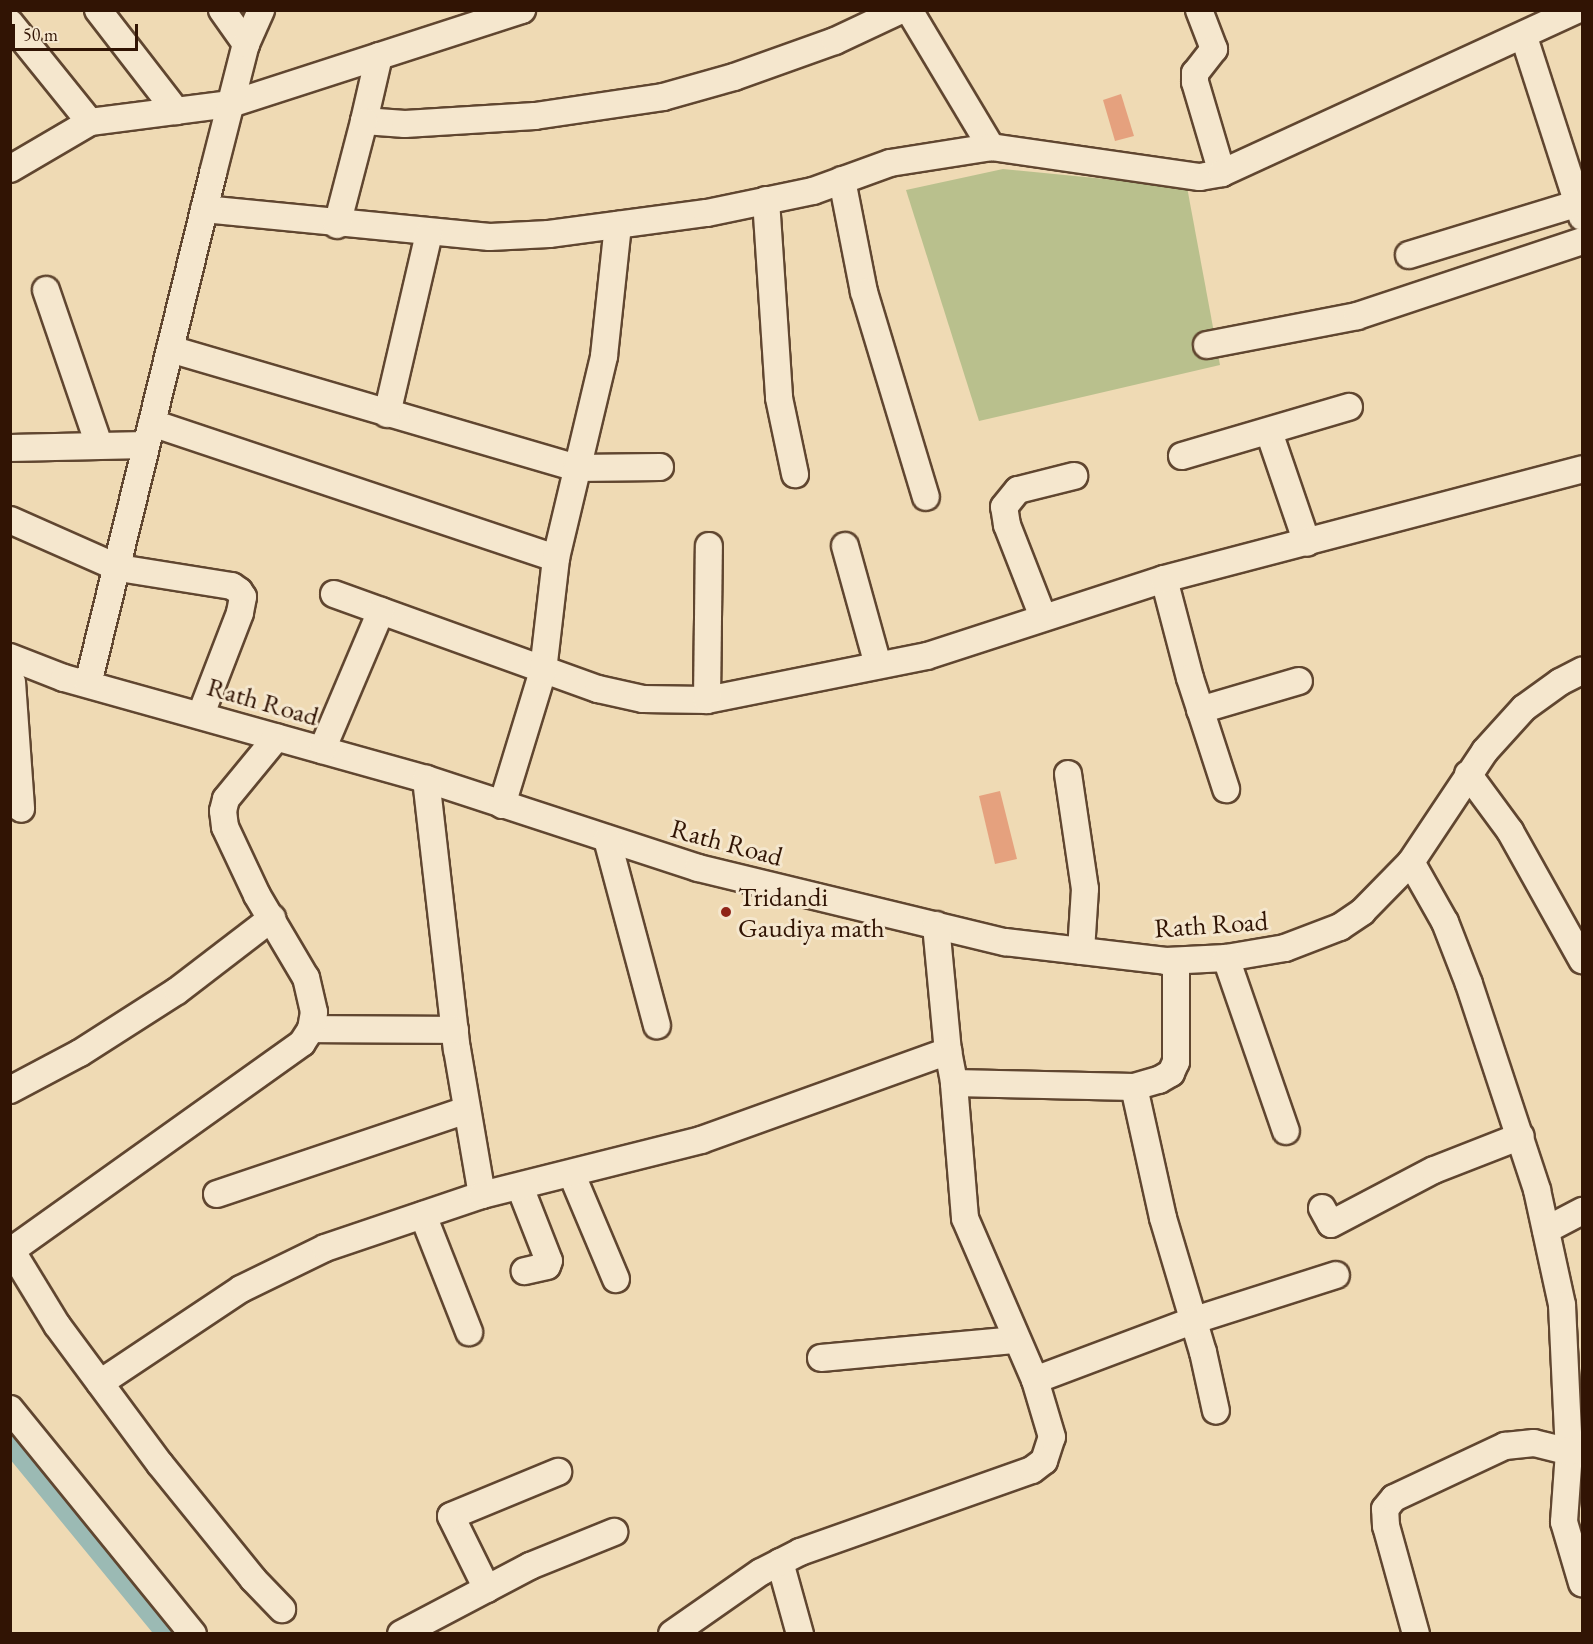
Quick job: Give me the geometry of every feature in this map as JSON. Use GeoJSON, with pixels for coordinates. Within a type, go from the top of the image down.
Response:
{"type":"FeatureCollection","features":[{"type":"Feature","properties":{"kind":"street"},"geometry":{"type":"LineString","coordinates":[[98,10],[176,111]]}},
{"type":"Feature","properties":{"kind":"street"},"geometry":{"type":"LineString","coordinates":[[222,10],[246,44]]}},
{"type":"Feature","properties":{"kind":"street"},"geometry":{"type":"LineString","coordinates":[[76,681],[119,568],[204,209],[246,44],[261,10]]}},
{"type":"Feature","properties":{"kind":"street"},"geometry":{"type":"LineString","coordinates":[[10,169],[90,122],[231,104],[522,10]]}},
{"type":"Feature","properties":{"kind":"street"},"geometry":{"type":"LineString","coordinates":[[364,121],[405,124],[535,116],[663,97],[781,62],[901,10]]}},
{"type":"Feature","properties":{"kind":"street"},"geometry":{"type":"LineString","coordinates":[[909,10],[991,147]]}},
{"type":"Feature","properties":{"kind":"street"},"geometry":{"type":"LineString","coordinates":[[1199,10],[1214,50],[1195,73],[1195,82],[1222,173]]}},
{"type":"Feature","properties":{"kind":"street"},"geometry":{"type":"LineString","coordinates":[[204,209],[429,234],[514,236],[618,225],[766,200],[842,180],[890,163],[991,147],[1087,158],[1174,176],[1222,173],[1524,37],[1576,10]]}},
{"type":"Feature","properties":{"kind":"street"},"geometry":{"type":"LineString","coordinates":[[10,23],[90,122]]}},
{"type":"Feature","properties":{"kind":"street"},"geometry":{"type":"LineString","coordinates":[[1409,255],[1579,198],[1524,37]]}},
{"type":"Feature","properties":{"kind":"street"},"geometry":{"type":"LineString","coordinates":[[337,225],[379,56]]}},
{"type":"Feature","properties":{"kind":"street"},"geometry":{"type":"LineString","coordinates":[[842,180],[864,292],[926,497]]}},
{"type":"Feature","properties":{"kind":"street"},"geometry":{"type":"LineString","coordinates":[[766,200],[779,398],[795,474]]}},
{"type":"Feature","properties":{"kind":"street"},"geometry":{"type":"LineString","coordinates":[[502,805],[543,671],[556,558],[604,356],[618,225]]}},
{"type":"Feature","properties":{"kind":"street"},"geometry":{"type":"LineString","coordinates":[[387,414],[429,234]]}},
{"type":"Feature","properties":{"kind":"street"},"geometry":{"type":"LineString","coordinates":[[1207,345],[1357,316],[1582,241]]}},
{"type":"Feature","properties":{"kind":"street"},"geometry":{"type":"LineString","coordinates":[[46,290],[99,445]]}},
{"type":"Feature","properties":{"kind":"street"},"geometry":{"type":"LineString","coordinates":[[170,349],[576,468],[660,467]]}},
{"type":"Feature","properties":{"kind":"street"},"geometry":{"type":"LineString","coordinates":[[1182,456],[1349,407]]}},
{"type":"Feature","properties":{"kind":"street"},"geometry":{"type":"LineString","coordinates":[[1269,432],[1307,543]]}},
{"type":"Feature","properties":{"kind":"street"},"geometry":{"type":"LineString","coordinates":[[10,448],[99,445],[149,434],[556,558]]}},
{"type":"Feature","properties":{"kind":"street"},"geometry":{"type":"LineString","coordinates":[[334,594],[543,671],[643,699],[707,700],[957,647],[1043,616],[1164,579],[1582,469]]}},
{"type":"Feature","properties":{"kind":"street"},"geometry":{"type":"LineString","coordinates":[[1043,616],[1007,525],[1004,507],[1018,490],[1074,476]]}},
{"type":"Feature","properties":{"kind":"street"},"geometry":{"type":"LineString","coordinates":[[10,520],[119,568],[232,586],[239,591],[243,597],[240,614],[201,714]]}},
{"type":"Feature","properties":{"kind":"street"},"geometry":{"type":"LineString","coordinates":[[707,700],[709,546]]}},
{"type":"Feature","properties":{"kind":"street"},"geometry":{"type":"LineString","coordinates":[[845,546],[878,665]]}},
{"type":"Feature","properties":{"kind":"street"},"geometry":{"type":"LineString","coordinates":[[1164,579],[1200,710],[1226,789]]}},
{"type":"Feature","properties":{"kind":"street"},"geometry":{"type":"LineString","coordinates":[[322,750],[381,611]]}},
{"type":"Feature","properties":{"kind":"street","name":"Rath Road"},"geometry":{"type":"LineString","coordinates":[[11,674],[76,681],[201,714],[426,779],[698,868],[1005,942],[1176,961],[1226,958],[1285,948],[1340,927],[1362,912],[1411,862],[1468,774],[1524,708],[1560,682],[1582,671]]}},
{"type":"Feature","properties":{"kind":"street"},"geometry":{"type":"LineString","coordinates":[[11,674],[21,809]]}},
{"type":"Feature","properties":{"kind":"street"},"geometry":{"type":"LineString","coordinates":[[1200,710],[1299,681]]}},
{"type":"Feature","properties":{"kind":"street"},"geometry":{"type":"LineString","coordinates":[[277,737],[225,799],[223,811],[225,826],[306,978],[314,1012],[311,1029],[302,1043],[11,1249],[57,1325],[160,1464],[253,1579],[282,1609]]}},
{"type":"Feature","properties":{"kind":"street"},"geometry":{"type":"LineString","coordinates":[[1068,774],[1085,889],[1081,951]]}},
{"type":"Feature","properties":{"kind":"street"},"geometry":{"type":"LineString","coordinates":[[1468,774],[1510,831],[1582,960]]}},
{"type":"Feature","properties":{"kind":"street"},"geometry":{"type":"LineString","coordinates":[[426,779],[455,1030],[466,1110],[482,1195]]}},
{"type":"Feature","properties":{"kind":"street"},"geometry":{"type":"LineString","coordinates":[[607,838],[657,1025]]}},
{"type":"Feature","properties":{"kind":"street"},"geometry":{"type":"LineString","coordinates":[[1411,862],[1445,922],[1521,1136],[1546,1230],[1562,1305],[1576,1450],[1564,1522],[1582,1583]]}},
{"type":"Feature","properties":{"kind":"street"},"geometry":{"type":"LineString","coordinates":[[10,1090],[80,1053],[177,991],[272,918]]}},
{"type":"Feature","properties":{"kind":"street"},"geometry":{"type":"LineString","coordinates":[[677,1632],[780,1562],[884,1520],[1032,1470],[1044,1461],[1052,1437],[1035,1380],[965,1218],[954,1083],[948,1051],[936,925]]}},
{"type":"Feature","properties":{"kind":"street"},"geometry":{"type":"LineString","coordinates":[[1226,958],[1286,1131]]}},
{"type":"Feature","properties":{"kind":"street"},"geometry":{"type":"LineString","coordinates":[[954,1083],[1134,1087],[1165,1076],[1176,1062],[1176,961]]}},
{"type":"Feature","properties":{"kind":"street"},"geometry":{"type":"LineString","coordinates":[[311,1029],[455,1030]]}},
{"type":"Feature","properties":{"kind":"street"},"geometry":{"type":"LineString","coordinates":[[100,1383],[268,1275],[325,1248],[482,1195],[572,1175],[771,1117],[948,1051]]}},
{"type":"Feature","properties":{"kind":"street"},"geometry":{"type":"LineString","coordinates":[[1134,1087],[1163,1218],[1216,1411]]}},
{"type":"Feature","properties":{"kind":"street"},"geometry":{"type":"LineString","coordinates":[[217,1194],[466,1110]]}},
{"type":"Feature","properties":{"kind":"street"},"geometry":{"type":"LineString","coordinates":[[1322,1208],[1331,1224],[1434,1170],[1521,1136]]}},
{"type":"Feature","properties":{"kind":"street"},"geometry":{"type":"LineString","coordinates":[[572,1175],[616,1279]]}},
{"type":"Feature","properties":{"kind":"street"},"geometry":{"type":"LineString","coordinates":[[520,1187],[549,1261],[547,1266],[525,1271]]}},
{"type":"Feature","properties":{"kind":"street"},"geometry":{"type":"LineString","coordinates":[[1546,1230],[1582,1211]]}},
{"type":"Feature","properties":{"kind":"street"},"geometry":{"type":"LineString","coordinates":[[423,1215],[469,1332]]}},
{"type":"Feature","properties":{"kind":"street"},"geometry":{"type":"LineString","coordinates":[[1035,1380],[1192,1321],[1336,1275]]}},
{"type":"Feature","properties":{"kind":"street"},"geometry":{"type":"LineString","coordinates":[[821,1358],[1016,1340]]}},
{"type":"Feature","properties":{"kind":"street"},"geometry":{"type":"LineString","coordinates":[[10,1409],[193,1634]]}},
{"type":"Feature","properties":{"kind":"street"},"geometry":{"type":"LineString","coordinates":[[1416,1634],[1385,1509],[1404,1491],[1505,1446],[1534,1443],[1576,1450]]}},
{"type":"Feature","properties":{"kind":"street"},"geometry":{"type":"LineString","coordinates":[[487,1589],[442,1521],[558,1472]]}},
{"type":"Feature","properties":{"kind":"street"},"geometry":{"type":"LineString","coordinates":[[401,1634],[487,1589],[614,1532]]}},
{"type":"Feature","properties":{"kind":"street"},"geometry":{"type":"LineString","coordinates":[[780,1562],[800,1634]]}},
{"type":"Feature","properties":{"kind":"green space"},"geometry":{"type":"Polygon","coordinates":[[[1003,169],[1187,187],[1220,365],[979,421],[906,190],[1003,169]]]}},
{"type":"Feature","properties":{"kind":"building"},"geometry":{"type":"Polygon","coordinates":[[[1121,94],[1134,136],[1115,141],[1103,100],[1121,94]]]}},
{"type":"Feature","properties":{"kind":"building"},"geometry":{"type":"Polygon","coordinates":[[[1000,791],[1017,859],[995,864],[979,796],[1000,791]]]}},
{"type":"Feature","properties":{"kind":"waterway"},"geometry":{"type":"LineString","coordinates":[[10,1445],[165,1634]]}},
{"type":"Feature","properties":{"kind":"place","name":"Tridandi Gaudiya math"},"geometry":{"type":"Point","coordinates":[726,912]}}]}
